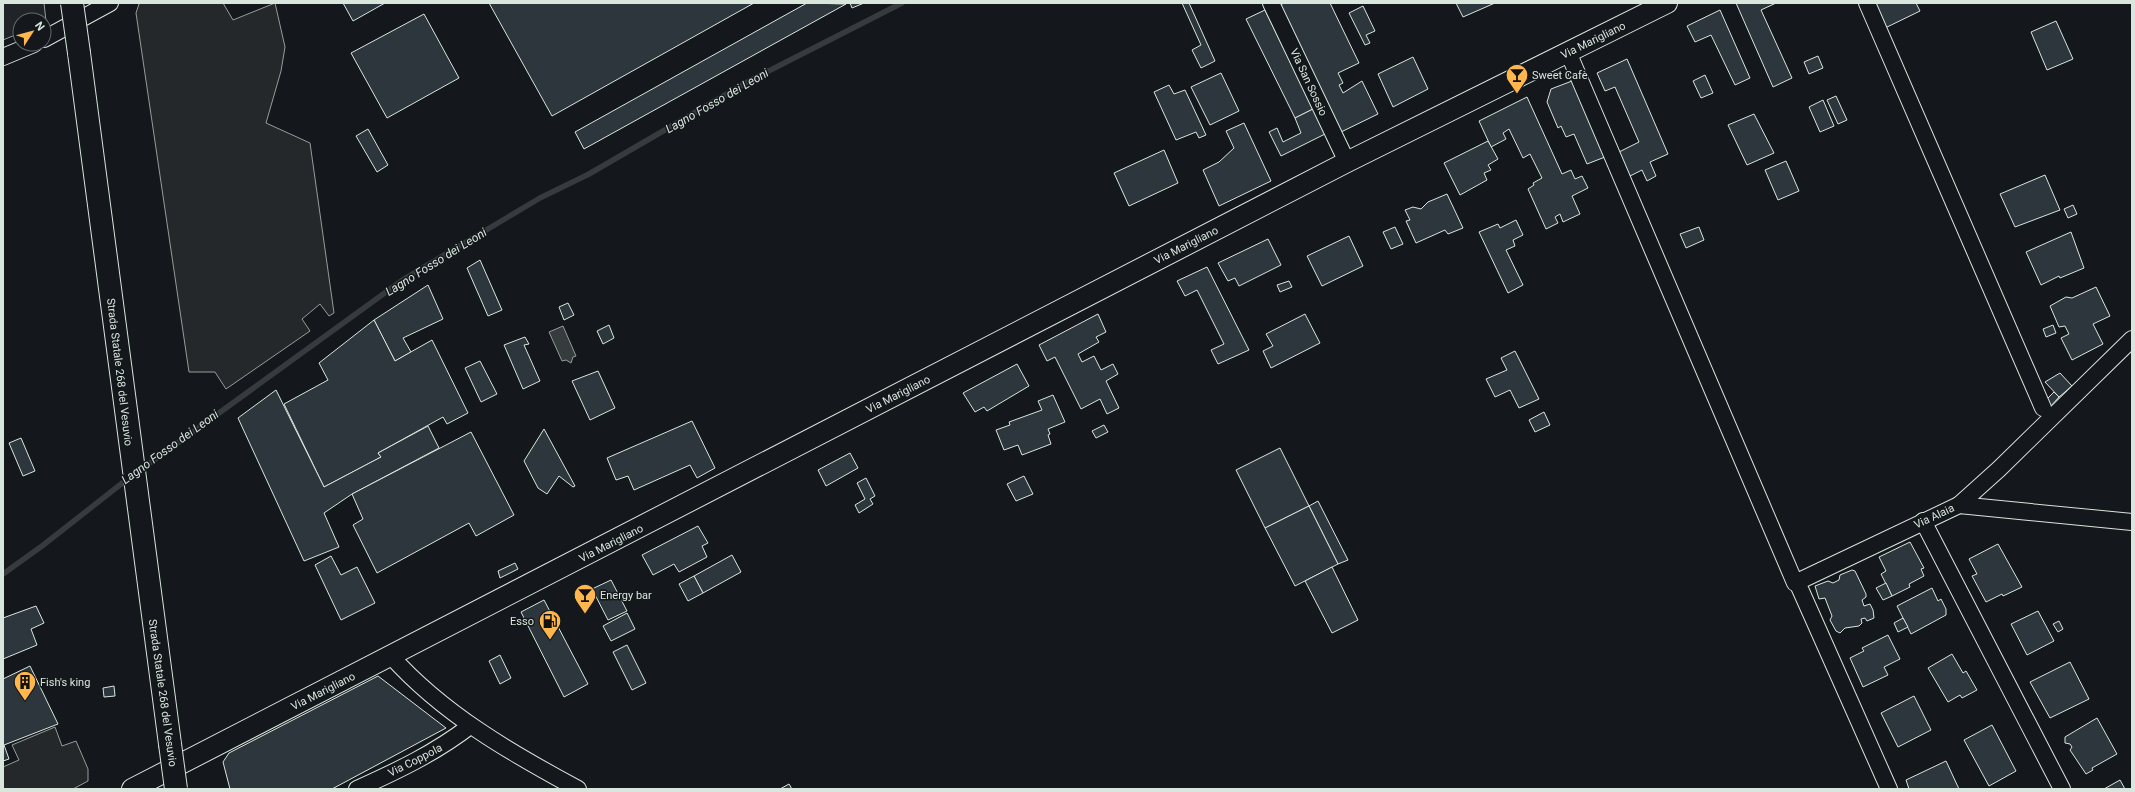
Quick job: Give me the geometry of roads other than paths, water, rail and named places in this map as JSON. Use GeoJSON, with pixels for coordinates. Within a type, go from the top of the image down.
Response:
{"type":"FeatureCollection","features":[{"type":"Feature","properties":{"kind":"highway","name":"Strada Statale 268 del Vesuvio"},"geometry":{"type":"LineString","coordinates":[[72,3],[176,789]]}},
{"type":"Feature","properties":{"kind":"street"},"geometry":{"type":"LineString","coordinates":[[52,34],[110,3]]}},
{"type":"Feature","properties":{"kind":"street","name":"Via San Sossio"},"geometry":{"type":"LineString","coordinates":[[1271,3],[1347,162]]}},
{"type":"Feature","properties":{"kind":"street","name":"Via Marigliano"},"geometry":{"type":"LineString","coordinates":[[132,789],[1347,162],[1667,3]]}},
{"type":"Feature","properties":{"kind":"street"},"geometry":{"type":"LineString","coordinates":[[1867,3],[2043,408]]}},
{"type":"Feature","properties":{"kind":"street"},"geometry":{"type":"LineString","coordinates":[[3,57],[16,52]]}},
{"type":"Feature","properties":{"kind":"street"},"geometry":{"type":"LineString","coordinates":[[3,65],[22,52]]}},
{"type":"Feature","properties":{"kind":"street"},"geometry":{"type":"LineString","coordinates":[[1568,52],[1796,582],[1889,789]]}},
{"type":"Feature","properties":{"kind":"street"},"geometry":{"type":"LineString","coordinates":[[1959,505],[1999,469],[2132,339]]}},
{"type":"Feature","properties":{"kind":"street","name":"Via Alaia"},"geometry":{"type":"LineString","coordinates":[[1796,582],[1959,505],[2132,522]]}},
{"type":"Feature","properties":{"kind":"street"},"geometry":{"type":"LineString","coordinates":[[1923,521],[2062,789]]}},
{"type":"Feature","properties":{"kind":"street"},"geometry":{"type":"LineString","coordinates":[[391,656],[440,703],[470,726],[578,789]]}},
{"type":"Feature","properties":{"kind":"street","name":"Via Coppola"},"geometry":{"type":"LineString","coordinates":[[357,789],[412,764],[440,748],[470,726]]}},
{"type":"Feature","properties":{"kind":"waterway","name":"Lagno Fosso dei Leoni"},"geometry":{"type":"LineString","coordinates":[[139,471],[404,279],[540,198],[589,174],[751,80],[902,3]]}},
{"type":"Feature","properties":{"kind":"waterway","name":"Lagno Fosso dei Leoni"},"geometry":{"type":"LineString","coordinates":[[3,574],[42,546],[130,477]]}},
{"type":"Feature","properties":{"kind":"place","name":"Sweet Cafè"},"geometry":{"type":"Point","coordinates":[1517,94]}},
{"type":"Feature","properties":{"kind":"place","name":"Energy bar"},"geometry":{"type":"Point","coordinates":[585,614]}},
{"type":"Feature","properties":{"kind":"place","name":"Esso"},"geometry":{"type":"Point","coordinates":[550,640]}},
{"type":"Feature","properties":{"kind":"place","name":"Fish's king"},"geometry":{"type":"Point","coordinates":[25,702]}}]}
